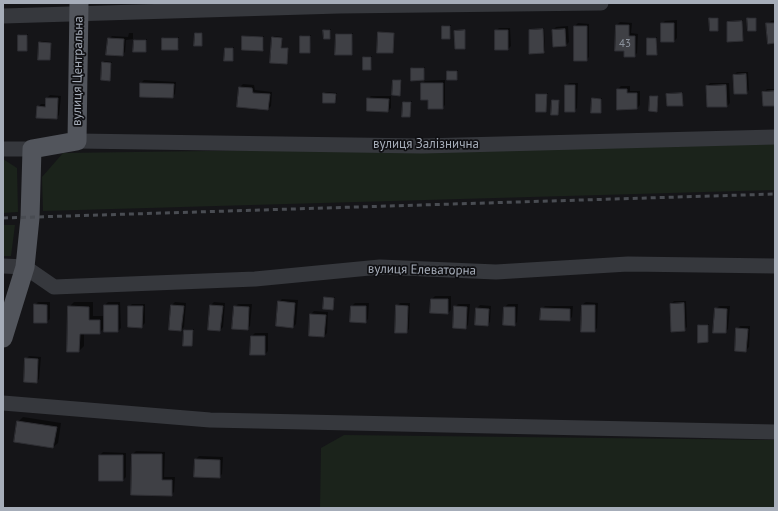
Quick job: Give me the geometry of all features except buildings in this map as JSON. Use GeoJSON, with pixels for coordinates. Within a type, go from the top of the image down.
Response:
{"type":"FeatureCollection","features":[{"type":"Feature","properties":{"kind":"main road","name":"вулиця Центральна"},"geometry":{"type":"LineString","coordinates":[[32,149],[77,141],[79,8]]}},
{"type":"Feature","properties":{"kind":"main road"},"geometry":{"type":"LineString","coordinates":[[3,338],[25,267],[30,218],[32,149]]}},
{"type":"Feature","properties":{"kind":"street"},"geometry":{"type":"LineString","coordinates":[[3,16],[79,8],[601,3]]}},
{"type":"Feature","properties":{"kind":"street","name":"вулиця Залізнична"},"geometry":{"type":"LineString","coordinates":[[77,141],[422,146],[775,137]]}},
{"type":"Feature","properties":{"kind":"street"},"geometry":{"type":"LineString","coordinates":[[3,149],[32,149]]}},
{"type":"Feature","properties":{"kind":"street","name":"вулиця Елеваторна"},"geometry":{"type":"LineString","coordinates":[[25,267],[54,287],[255,279],[380,267],[496,272],[628,264],[775,266]]}},
{"type":"Feature","properties":{"kind":"street"},"geometry":{"type":"LineString","coordinates":[[3,266],[25,267]]}},
{"type":"Feature","properties":{"kind":"street"},"geometry":{"type":"LineString","coordinates":[[3,403],[210,420],[775,432]]}},
{"type":"Feature","properties":{"kind":"shaded area"},"geometry":{"type":"Polygon","coordinates":[[[775,143],[775,190],[43,211],[42,177],[63,153],[775,143]]]}},
{"type":"Feature","properties":{"kind":"shaded area"},"geometry":{"type":"Polygon","coordinates":[[[3,159],[17,168],[18,212],[3,213],[3,159]]]}},
{"type":"Feature","properties":{"kind":"shaded area"},"geometry":{"type":"Polygon","coordinates":[[[3,225],[15,225],[11,256],[3,256],[3,225]]]}},
{"type":"Feature","properties":{"kind":"shaded area"},"geometry":{"type":"Polygon","coordinates":[[[344,435],[775,440],[775,508],[320,508],[321,448],[344,435]]]}},
{"type":"Feature","properties":{"kind":"railway"},"geometry":{"type":"LineString","coordinates":[[3,218],[775,194]]}}]}
